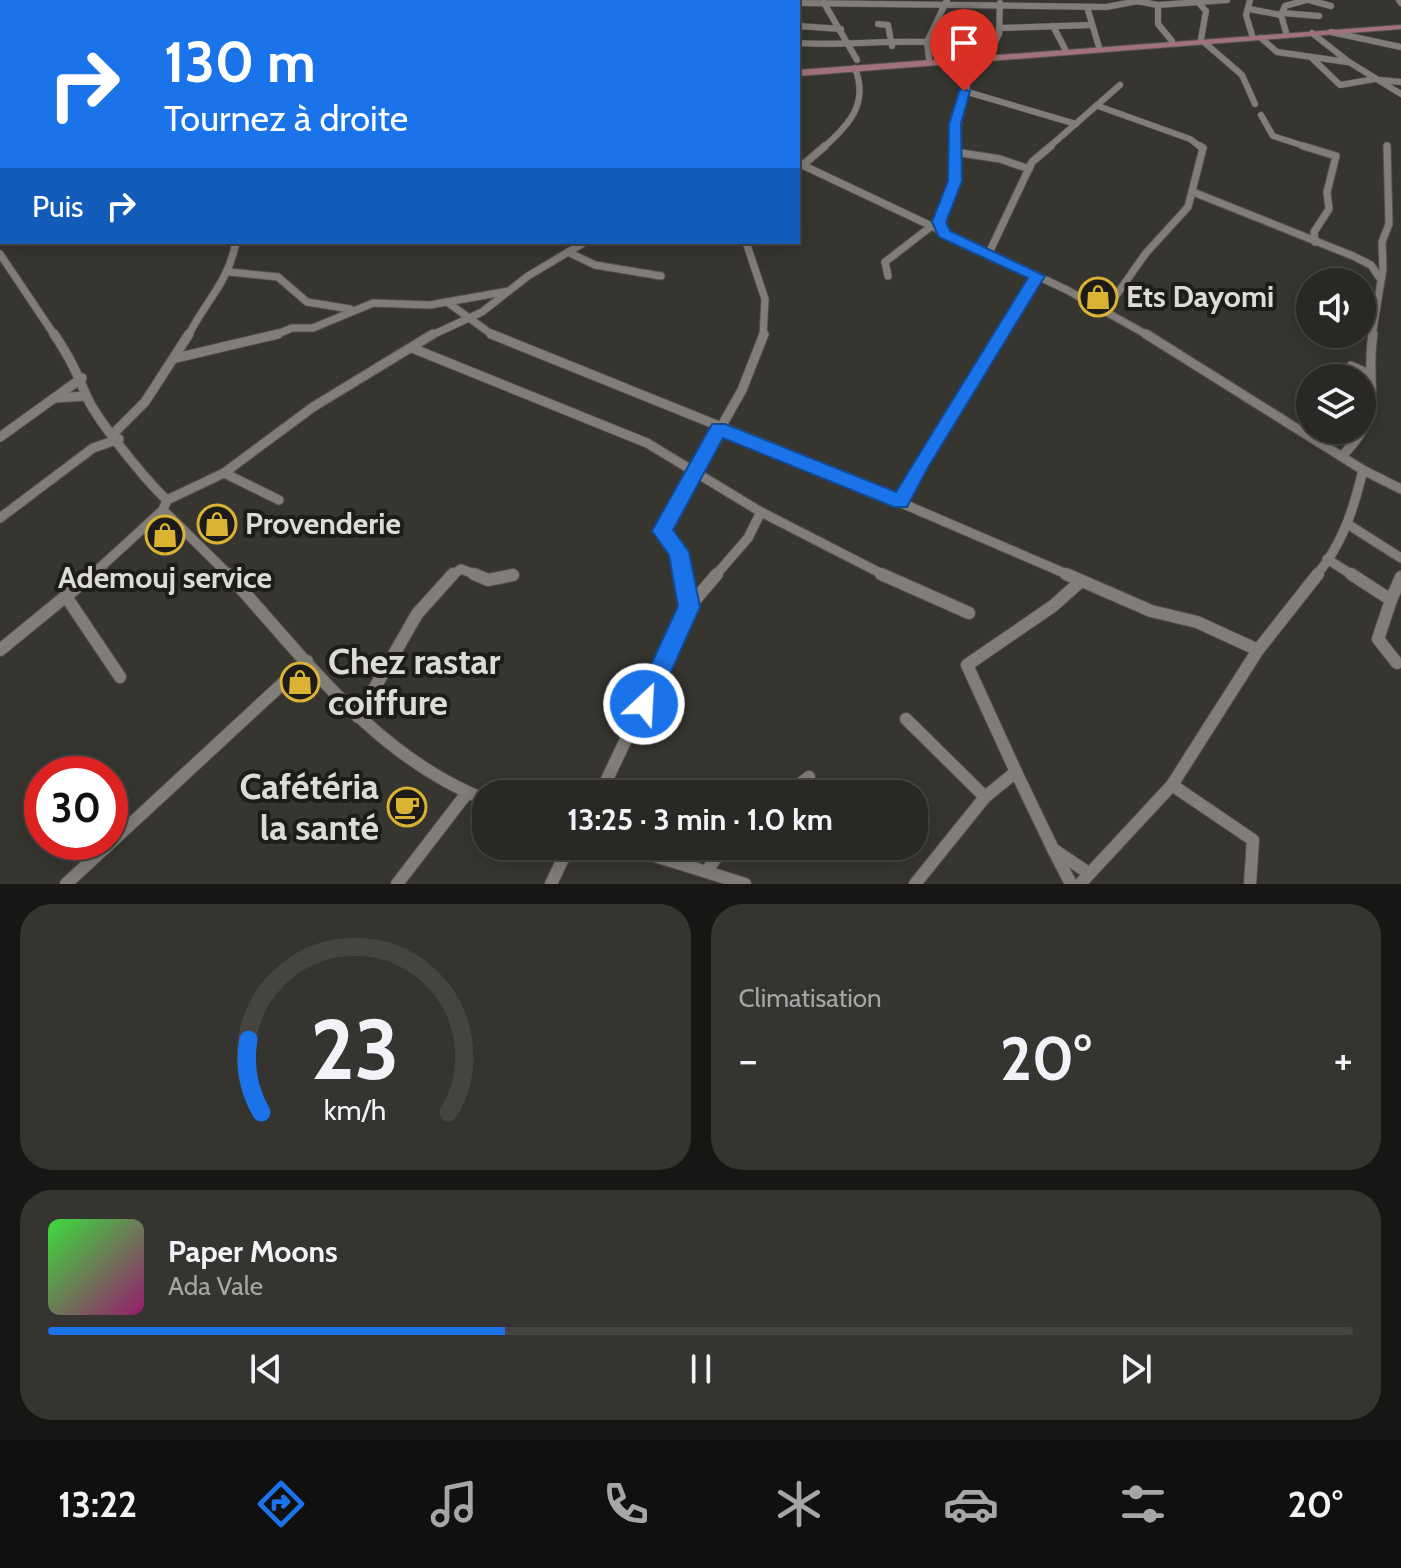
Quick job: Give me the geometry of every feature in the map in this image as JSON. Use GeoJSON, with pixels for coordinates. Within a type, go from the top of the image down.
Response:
{"type":"FeatureCollection","features":[{"type":"Feature","properties":{"kind":"main road"},"geometry":{"type":"LineString","coordinates":[[1256,36],[1401,25]]}},
{"type":"Feature","properties":{"kind":"main road"},"geometry":{"type":"LineString","coordinates":[[800,71],[856,64],[967,61],[1286,32],[1401,25]]}},
{"type":"Feature","properties":{"kind":"main road"},"geometry":{"type":"LineString","coordinates":[[800,71],[989,54],[1203,41]]}},
{"type":"Feature","properties":{"kind":"street"},"geometry":{"type":"LineString","coordinates":[[800,3],[946,2],[1087,7],[1122,6],[1135,1],[1158,5],[1227,0]]}},
{"type":"Feature","properties":{"kind":"street"},"geometry":{"type":"LineString","coordinates":[[1250,0],[1246,15],[1256,36],[1277,52],[1349,62]]}},
{"type":"Feature","properties":{"kind":"street"},"geometry":{"type":"LineString","coordinates":[[1286,32],[1282,14],[1285,6],[1307,0],[1331,6]]}},
{"type":"Feature","properties":{"kind":"street"},"geometry":{"type":"LineString","coordinates":[[1197,1],[1206,11],[1203,41],[1242,75],[1255,104]]}},
{"type":"Feature","properties":{"kind":"street"},"geometry":{"type":"LineString","coordinates":[[929,59],[927,42],[946,2]]}},
{"type":"Feature","properties":{"kind":"street"},"geometry":{"type":"LineString","coordinates":[[824,3],[841,29],[856,64],[863,92],[862,106],[800,164],[849,192],[1037,276],[1105,311],[1363,470],[1401,489]]}},
{"type":"Feature","properties":{"kind":"street"},"geometry":{"type":"LineString","coordinates":[[989,54],[999,28],[1000,3]]}},
{"type":"Feature","properties":{"kind":"street"},"geometry":{"type":"LineString","coordinates":[[1158,5],[1158,24],[1172,41]]}},
{"type":"Feature","properties":{"kind":"street"},"geometry":{"type":"LineString","coordinates":[[1087,7],[1099,47]]}},
{"type":"Feature","properties":{"kind":"street"},"geometry":{"type":"LineString","coordinates":[[1249,9],[1319,16]]}},
{"type":"Feature","properties":{"kind":"street"},"geometry":{"type":"LineString","coordinates":[[878,24],[900,25]]}},
{"type":"Feature","properties":{"kind":"street"},"geometry":{"type":"LineString","coordinates":[[888,25],[891,43]]}},
{"type":"Feature","properties":{"kind":"street"},"geometry":{"type":"LineString","coordinates":[[999,28],[1091,25]]}},
{"type":"Feature","properties":{"kind":"street"},"geometry":{"type":"LineString","coordinates":[[800,26],[841,29]]}},
{"type":"Feature","properties":{"kind":"street"},"geometry":{"type":"LineString","coordinates":[[1053,26],[1065,49]]}},
{"type":"Feature","properties":{"kind":"street"},"geometry":{"type":"LineString","coordinates":[[1331,32],[1401,47]]}},
{"type":"Feature","properties":{"kind":"street"},"geometry":{"type":"LineString","coordinates":[[1312,33],[1349,62],[1401,94]]}},
{"type":"Feature","properties":{"kind":"street"},"geometry":{"type":"LineString","coordinates":[[800,43],[847,46],[927,42]]}},
{"type":"Feature","properties":{"kind":"street"},"geometry":{"type":"LineString","coordinates":[[1313,59],[1340,85],[1375,79],[1401,82]]}},
{"type":"Feature","properties":{"kind":"street"},"geometry":{"type":"LineString","coordinates":[[944,234],[939,222],[955,181],[955,124],[972,67],[967,61]]}},
{"type":"Feature","properties":{"kind":"street"},"geometry":{"type":"LineString","coordinates":[[988,255],[1029,169],[1043,151],[1120,85]]}},
{"type":"Feature","properties":{"kind":"street"},"geometry":{"type":"LineString","coordinates":[[964,91],[1076,124]]}},
{"type":"Feature","properties":{"kind":"street"},"geometry":{"type":"LineString","coordinates":[[1098,106],[1201,145],[1193,192],[1183,213],[1146,253],[1105,311]]}},
{"type":"Feature","properties":{"kind":"street"},"geometry":{"type":"LineString","coordinates":[[1261,115],[1273,136],[1336,156],[1327,192],[1329,209],[1314,232],[1315,242]]}},
{"type":"Feature","properties":{"kind":"street"},"geometry":{"type":"LineString","coordinates":[[1370,364],[1379,277],[1383,269],[1382,242],[1389,224],[1389,149],[1400,149]]}},
{"type":"Feature","properties":{"kind":"street"},"geometry":{"type":"LineString","coordinates":[[955,152],[1009,161],[1029,169]]}},
{"type":"Feature","properties":{"kind":"street"},"geometry":{"type":"LineString","coordinates":[[1193,192],[1368,263],[1379,277]]}},
{"type":"Feature","properties":{"kind":"street"},"geometry":{"type":"LineString","coordinates":[[888,276],[885,262],[928,226],[939,222]]}},
{"type":"Feature","properties":{"kind":"street"},"geometry":{"type":"LineString","coordinates":[[0,518],[93,448],[117,436],[176,358],[202,309],[230,272],[236,244]]}},
{"type":"Feature","properties":{"kind":"street"},"geometry":{"type":"LineString","coordinates":[[0,650],[67,598],[165,505],[224,473],[313,407],[432,334],[467,319],[582,244]]}},
{"type":"Feature","properties":{"kind":"street"},"geometry":{"type":"LineString","coordinates":[[689,607],[679,552],[662,531],[747,377],[766,319],[765,299],[747,244]]}},
{"type":"Feature","properties":{"kind":"street"},"geometry":{"type":"LineString","coordinates":[[568,252],[595,265],[661,276]]}},
{"type":"Feature","properties":{"kind":"street"},"geometry":{"type":"LineString","coordinates":[[0,254],[48,322],[82,378],[86,396],[165,505],[358,717],[419,767],[472,795]]}},
{"type":"Feature","properties":{"kind":"street"},"geometry":{"type":"LineString","coordinates":[[230,272],[278,277],[289,283],[307,302],[354,309]]}},
{"type":"Feature","properties":{"kind":"street"},"geometry":{"type":"LineString","coordinates":[[901,502],[926,454],[1037,276]]}},
{"type":"Feature","properties":{"kind":"street"},"geometry":{"type":"LineString","coordinates":[[176,358],[261,340],[292,328],[313,328],[373,303],[447,302],[512,290]]}},
{"type":"Feature","properties":{"kind":"street"},"geometry":{"type":"LineString","coordinates":[[447,302],[461,308],[467,319],[493,335],[901,502],[1151,611],[1197,622],[1258,650]]}},
{"type":"Feature","properties":{"kind":"street"},"geometry":{"type":"LineString","coordinates":[[412,348],[615,427],[661,450],[761,512],[885,578],[969,613]]}},
{"type":"Feature","properties":{"kind":"street"},"geometry":{"type":"LineString","coordinates":[[0,437],[82,378]]}},
{"type":"Feature","properties":{"kind":"street"},"geometry":{"type":"LineString","coordinates":[[55,398],[86,396]]}},
{"type":"Feature","properties":{"kind":"street"},"geometry":{"type":"LineString","coordinates":[[1342,456],[1351,444]]}},
{"type":"Feature","properties":{"kind":"street"},"geometry":{"type":"LineString","coordinates":[[1053,849],[1083,878],[1172,785],[1258,650],[1336,551],[1349,525],[1363,470]]}},
{"type":"Feature","properties":{"kind":"street"},"geometry":{"type":"LineString","coordinates":[[224,473],[279,500]]}},
{"type":"Feature","properties":{"kind":"street"},"geometry":{"type":"LineString","coordinates":[[609,780],[689,607],[748,538],[761,512]]}},
{"type":"Feature","properties":{"kind":"street"},"geometry":{"type":"LineString","coordinates":[[1349,525],[1401,558]]}},
{"type":"Feature","properties":{"kind":"street"},"geometry":{"type":"LineString","coordinates":[[1327,559],[1391,600]]}},
{"type":"Feature","properties":{"kind":"street"},"geometry":{"type":"LineString","coordinates":[[358,717],[375,682],[427,600],[446,580],[461,569],[488,580],[513,575]]}},
{"type":"Feature","properties":{"kind":"street"},"geometry":{"type":"LineString","coordinates":[[1397,663],[1378,639],[1401,577]]}},
{"type":"Feature","properties":{"kind":"street"},"geometry":{"type":"LineString","coordinates":[[1071,884],[967,665],[1053,606],[1081,581]]}},
{"type":"Feature","properties":{"kind":"street"},"geometry":{"type":"LineString","coordinates":[[67,598],[120,677]]}},
{"type":"Feature","properties":{"kind":"street"},"geometry":{"type":"LineString","coordinates":[[66,884],[307,661]]}},
{"type":"Feature","properties":{"kind":"street"},"geometry":{"type":"LineString","coordinates":[[906,719],[985,797]]}},
{"type":"Feature","properties":{"kind":"street"},"geometry":{"type":"LineString","coordinates":[[915,884],[985,797],[1016,772]]}},
{"type":"Feature","properties":{"kind":"street"},"geometry":{"type":"LineString","coordinates":[[805,780],[809,777]]}},
{"type":"Feature","properties":{"kind":"street"},"geometry":{"type":"LineString","coordinates":[[1172,785],[1253,840],[1250,884]]}},
{"type":"Feature","properties":{"kind":"street"},"geometry":{"type":"LineString","coordinates":[[397,884],[467,793]]}},
{"type":"Feature","properties":{"kind":"street"},"geometry":{"type":"LineString","coordinates":[[551,884],[562,860]]}},
{"type":"Feature","properties":{"kind":"street"},"geometry":{"type":"LineString","coordinates":[[674,860],[745,884]]}},
{"type":"Feature","properties":{"kind":"street"},"geometry":{"type":"LineString","coordinates":[[707,871],[714,860]]}},
{"type":"Feature","properties":{"kind":"place","name":"Ets Dayomi"},"geometry":{"type":"Point","coordinates":[1098,297]}},
{"type":"Feature","properties":{"kind":"place","name":"Provenderie"},"geometry":{"type":"Point","coordinates":[217,524]}},
{"type":"Feature","properties":{"kind":"place","name":"Ademouj service"},"geometry":{"type":"Point","coordinates":[165,535]}},
{"type":"Feature","properties":{"kind":"place","name":"Chez rastar coiffure"},"geometry":{"type":"Point","coordinates":[300,682]}},
{"type":"Feature","properties":{"kind":"place","name":"Cafétéria la santé"},"geometry":{"type":"Point","coordinates":[407,807]}},
{"type":"Feature","properties":{"kind":"route"},"geometry":{"type":"LineString","coordinates":[[644,704],[689,607],[679,552],[662,531],[674,504],[719,429],[776,449],[901,502],[946,421],[1037,276],[944,234],[939,222],[948,206],[955,181],[955,124],[964,91]]}}]}
